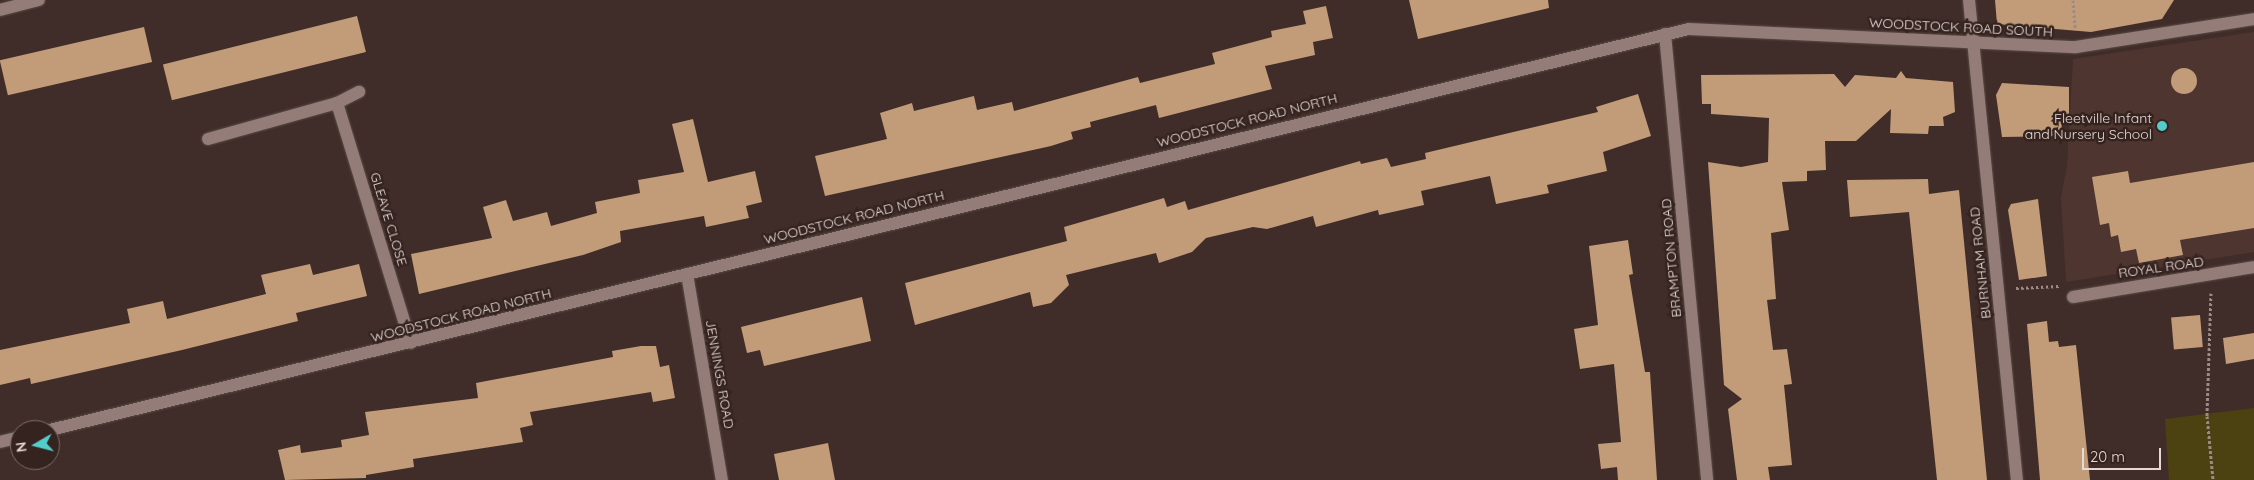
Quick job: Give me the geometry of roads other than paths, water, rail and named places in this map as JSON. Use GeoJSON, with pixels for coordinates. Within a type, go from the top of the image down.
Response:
{"type":"FeatureCollection","features":[{"type":"Feature","properties":{"kind":"street"},"geometry":{"type":"LineString","coordinates":[[0,10],[39,0]]}},
{"type":"Feature","properties":{"kind":"street","name":"BURNHAM ROAD"},"geometry":{"type":"LineString","coordinates":[[1969,0],[2017,480]]}},
{"type":"Feature","properties":{"kind":"street","name":"WOODSTOCK ROAD SOUTH"},"geometry":{"type":"LineString","coordinates":[[1665,34],[1689,29],[2076,47],[2254,19]]}},
{"type":"Feature","properties":{"kind":"street","name":"WOODSTOCK ROAD NORTH"},"geometry":{"type":"LineString","coordinates":[[60,428],[1665,34]]}},
{"type":"Feature","properties":{"kind":"street","name":"BRAMPTON ROAD"},"geometry":{"type":"LineString","coordinates":[[1665,34],[1707,480]]}},
{"type":"Feature","properties":{"kind":"street"},"geometry":{"type":"LineString","coordinates":[[208,139],[337,103],[359,92]]}},
{"type":"Feature","properties":{"kind":"street","name":"GLEAVE CLOSE"},"geometry":{"type":"LineString","coordinates":[[337,103],[411,343]]}},
{"type":"Feature","properties":{"kind":"street","name":"ROYAL ROAD"},"geometry":{"type":"LineString","coordinates":[[2073,297],[2254,267]]}},
{"type":"Feature","properties":{"kind":"street","name":"JENNINGS ROAD"},"geometry":{"type":"LineString","coordinates":[[687,274],[722,480]]}},
{"type":"Feature","properties":{"kind":"place","name":"Fleetville Infant and Nursery School"},"geometry":{"type":"Point","coordinates":[2162,126]}}]}
